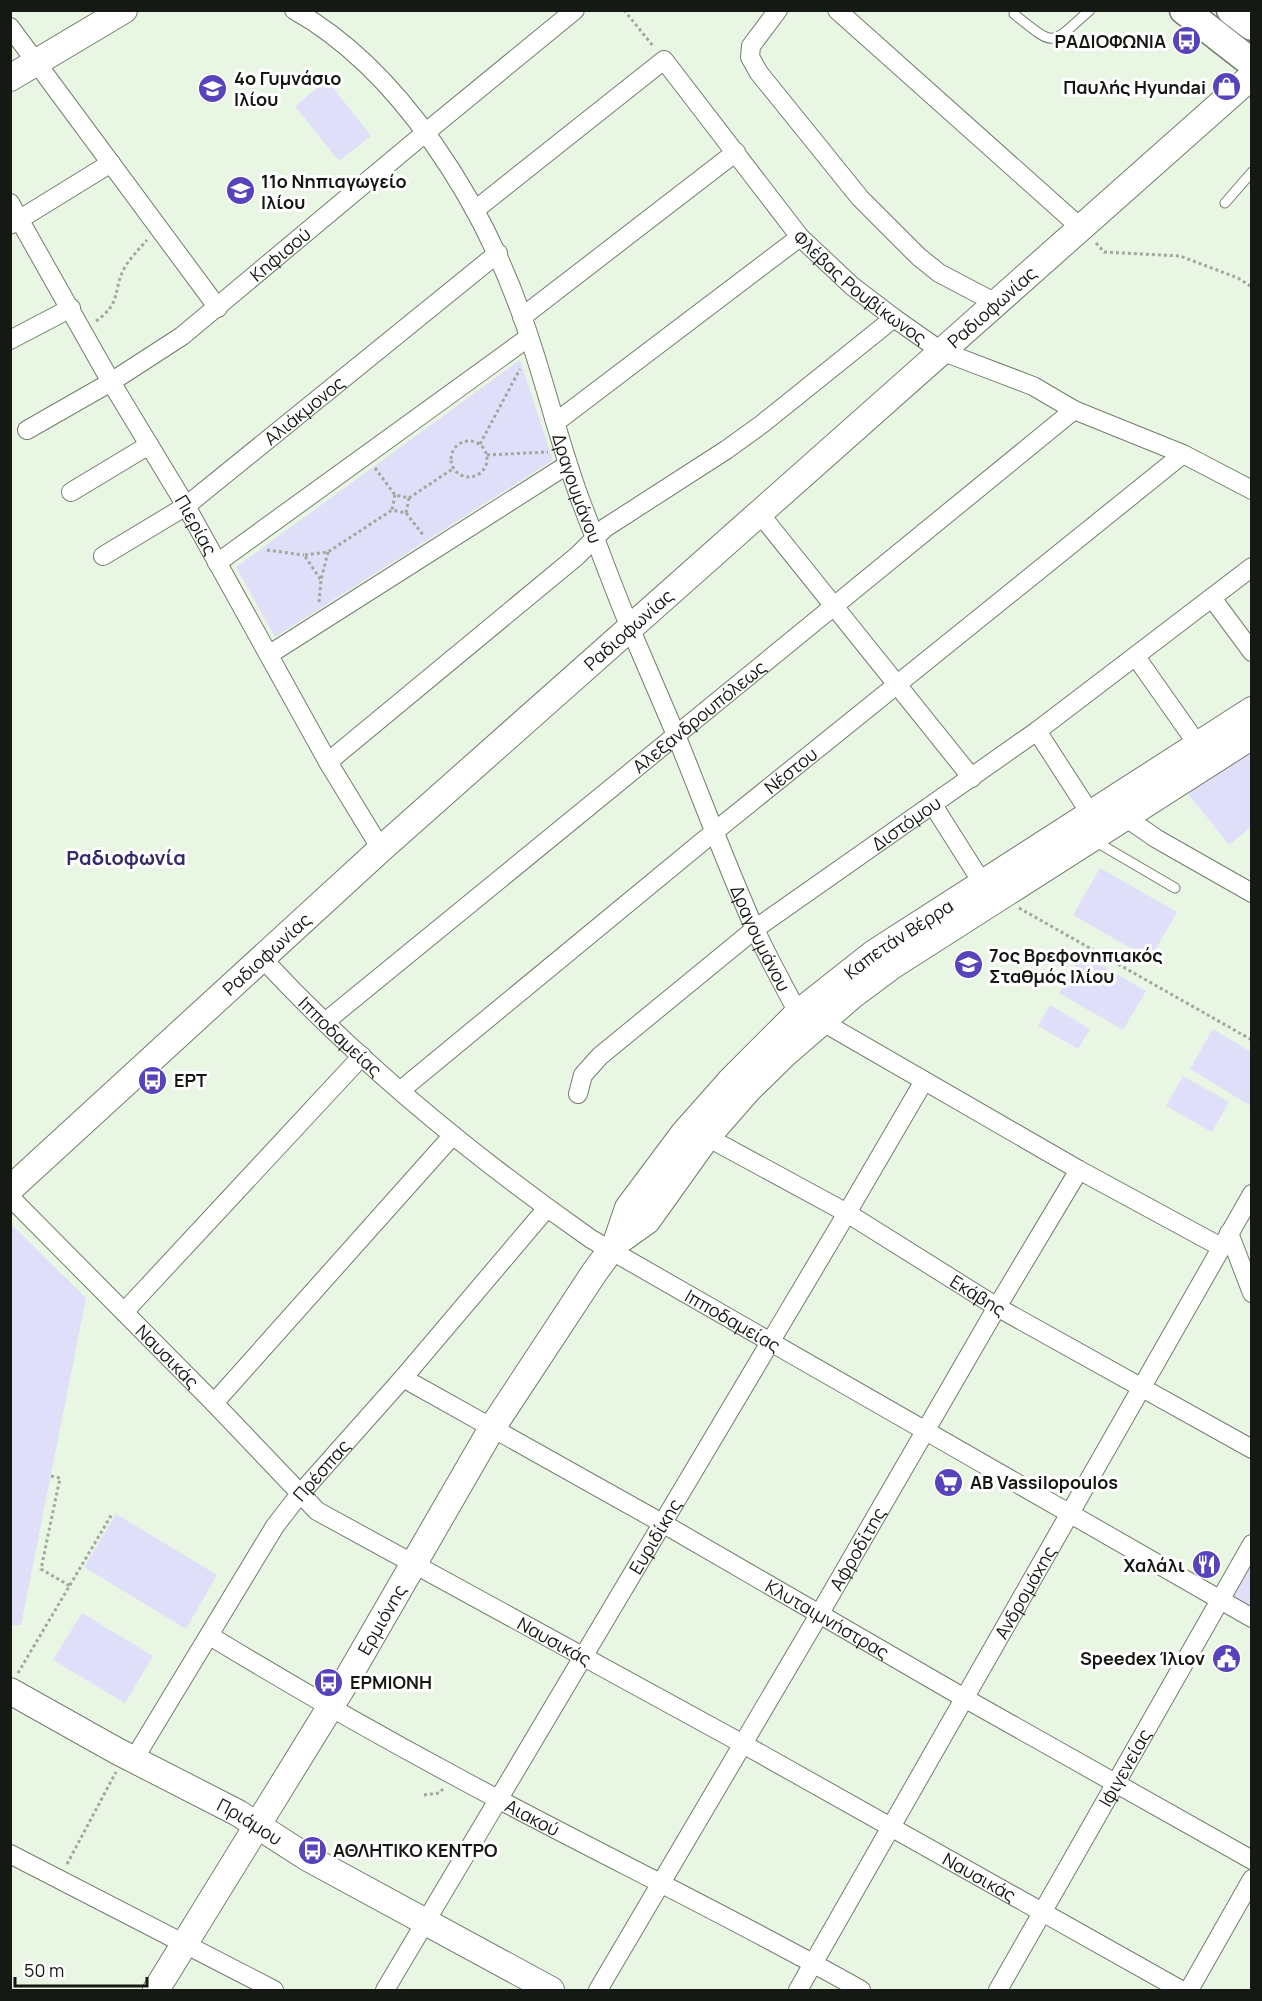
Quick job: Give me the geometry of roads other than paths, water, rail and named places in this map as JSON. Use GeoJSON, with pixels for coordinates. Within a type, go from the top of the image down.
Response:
{"type":"FeatureCollection","features":[{"type":"Feature","properties":{"kind":"main road"},"geometry":{"type":"LineString","coordinates":[[1184,10],[1251,63]]}},
{"type":"Feature","properties":{"kind":"main road"},"geometry":{"type":"LineString","coordinates":[[1231,10],[1251,26]]}},
{"type":"Feature","properties":{"kind":"street"},"geometry":{"type":"LineString","coordinates":[[10,78],[124,10]]}},
{"type":"Feature","properties":{"kind":"street","name":"Δραγουμάνου"},"geometry":{"type":"LineString","coordinates":[[294,10],[334,37],[370,67],[425,132],[475,210],[498,253],[522,317],[556,422],[565,458],[630,629],[754,929],[810,1017]]}},
{"type":"Feature","properties":{"kind":"street","name":"Κηφισού"},"geometry":{"type":"LineString","coordinates":[[27,430],[151,358],[218,308],[425,132],[575,10]]}},
{"type":"Feature","properties":{"kind":"street"},"geometry":{"type":"LineString","coordinates":[[778,10],[751,46],[750,57],[759,73],[860,198],[911,250],[939,273],[996,303]]}},
{"type":"Feature","properties":{"kind":"street"},"geometry":{"type":"LineString","coordinates":[[837,10],[1081,228]]}},
{"type":"Feature","properties":{"kind":"street"},"geometry":{"type":"LineString","coordinates":[[10,27],[218,308]]}},
{"type":"Feature","properties":{"kind":"street","name":"Φλέβας Ρουβίκωνος"},"geometry":{"type":"LineString","coordinates":[[475,210],[664,60],[800,237],[852,286],[894,318],[941,351],[1033,386],[1074,410],[1183,454],[1251,490]]}},
{"type":"Feature","properties":{"kind":"street","name":"Ραδιοφωνίας"},"geometry":{"type":"LineString","coordinates":[[11,1189],[381,849],[1251,76]]}},
{"type":"Feature","properties":{"kind":"street"},"geometry":{"type":"LineString","coordinates":[[522,317],[736,153]]}},
{"type":"Feature","properties":{"kind":"street"},"geometry":{"type":"LineString","coordinates":[[16,222],[111,163]]}},
{"type":"Feature","properties":{"kind":"street","name":"Πιερίας"},"geometry":{"type":"LineString","coordinates":[[10,203],[16,222],[71,308],[111,382],[186,506],[270,654],[328,762],[381,849]]}},
{"type":"Feature","properties":{"kind":"street"},"geometry":{"type":"LineString","coordinates":[[556,422],[800,237]]}},
{"type":"Feature","properties":{"kind":"street","name":"Αλιάκμονος"},"geometry":{"type":"LineString","coordinates":[[103,555],[186,506],[498,253]]}},
{"type":"Feature","properties":{"kind":"street"},"geometry":{"type":"LineString","coordinates":[[10,340],[71,308]]}},
{"type":"Feature","properties":{"kind":"street"},"geometry":{"type":"LineString","coordinates":[[328,762],[577,556],[605,528],[726,450],[894,318]]}},
{"type":"Feature","properties":{"kind":"street"},"geometry":{"type":"LineString","coordinates":[[217,563],[365,455],[530,342]]}},
{"type":"Feature","properties":{"kind":"street","name":"Αλεξανδρουπόλεως"},"geometry":{"type":"LineString","coordinates":[[325,1022],[1074,410]]}},
{"type":"Feature","properties":{"kind":"street"},"geometry":{"type":"LineString","coordinates":[[71,492],[149,445]]}},
{"type":"Feature","properties":{"kind":"street","name":"Νέστου"},"geometry":{"type":"LineString","coordinates":[[401,1090],[714,832],[1183,454]]}},
{"type":"Feature","properties":{"kind":"street"},"geometry":{"type":"LineString","coordinates":[[270,654],[434,549],[565,458]]}},
{"type":"Feature","properties":{"kind":"street"},"geometry":{"type":"LineString","coordinates":[[760,514],[972,778]]}},
{"type":"Feature","properties":{"kind":"street","name":"Διστόμου"},"geometry":{"type":"LineString","coordinates":[[578,1094],[583,1075],[600,1056],[754,929],[1037,731],[1251,567]]}},
{"type":"Feature","properties":{"kind":"street"},"geometry":{"type":"LineString","coordinates":[[1212,598],[1251,652]]}},
{"type":"Feature","properties":{"kind":"street"},"geometry":{"type":"LineString","coordinates":[[1136,657],[1198,745]]}},
{"type":"Feature","properties":{"kind":"street","name":"Καπετάν Βέρρα"},"geometry":{"type":"LineString","coordinates":[[991,890],[1090,813],[1251,710]]}},
{"type":"Feature","properties":{"kind":"street"},"geometry":{"type":"LineString","coordinates":[[1037,731],[1090,813]]}},
{"type":"Feature","properties":{"kind":"street","name":"Καπετάν Βέρρα"},"geometry":{"type":"LineString","coordinates":[[613,1247],[628,1208],[684,1133],[722,1089],[810,1017],[874,953],[1091,839],[1251,735]]}},
{"type":"Feature","properties":{"kind":"street"},"geometry":{"type":"LineString","coordinates":[[933,805],[991,890]]}},
{"type":"Feature","properties":{"kind":"street"},"geometry":{"type":"LineString","coordinates":[[1125,817],[1157,839],[1251,893]]}},
{"type":"Feature","properties":{"kind":"street","name":"Ιπποδαμείας"},"geometry":{"type":"LineString","coordinates":[[262,958],[362,1056],[453,1135],[547,1208],[769,1342],[1251,1618]]}},
{"type":"Feature","properties":{"kind":"street"},"geometry":{"type":"LineString","coordinates":[[810,1017],[1079,1170],[1225,1240],[1251,1293]]}},
{"type":"Feature","properties":{"kind":"street","name":"Καπετάν Βέρρα"},"geometry":{"type":"LineString","coordinates":[[613,1247],[647,1221],[707,1137],[778,1061],[810,1017]]}},
{"type":"Feature","properties":{"kind":"street"},"geometry":{"type":"LineString","coordinates":[[124,1312],[362,1056]]}},
{"type":"Feature","properties":{"kind":"street","name":"Ευριδίκης"},"geometry":{"type":"LineString","coordinates":[[385,1990],[924,1081]]}},
{"type":"Feature","properties":{"kind":"street"},"geometry":{"type":"LineString","coordinates":[[214,1403],[453,1135]]}},
{"type":"Feature","properties":{"kind":"street","name":"Εκάβης"},"geometry":{"type":"LineString","coordinates":[[707,1137],[847,1213],[997,1307],[1251,1449]]}},
{"type":"Feature","properties":{"kind":"street","name":"Αφροδίτης"},"geometry":{"type":"LineString","coordinates":[[598,1990],[1079,1170]]}},
{"type":"Feature","properties":{"kind":"street","name":"Ναυσικάς"},"geometry":{"type":"LineString","coordinates":[[11,1189],[14,1201],[214,1403],[299,1495],[317,1511],[582,1658],[743,1744],[1181,1990]]}},
{"type":"Feature","properties":{"kind":"street","name":"Ανδρομάχης"},"geometry":{"type":"LineString","coordinates":[[798,1990],[966,1699],[1251,1194]]}},
{"type":"Feature","properties":{"kind":"street","name":"Πρέσπας"},"geometry":{"type":"LineString","coordinates":[[126,1755],[210,1636],[275,1526],[299,1495],[403,1378],[547,1208]]}},
{"type":"Feature","properties":{"kind":"street","name":"Ερμιόνης"},"geometry":{"type":"LineString","coordinates":[[156,1990],[330,1708],[492,1428],[613,1247]]}},
{"type":"Feature","properties":{"kind":"street","name":"Κλυταιμνήστρας"},"geometry":{"type":"LineString","coordinates":[[403,1378],[662,1523],[1251,1860]]}},
{"type":"Feature","properties":{"kind":"street","name":"Ιφιγενείας"},"geometry":{"type":"LineString","coordinates":[[998,1990],[1251,1544]]}},
{"type":"Feature","properties":{"kind":"street","name":"Αιακού"},"geometry":{"type":"LineString","coordinates":[[210,1636],[330,1708],[861,1990]]}},
{"type":"Feature","properties":{"kind":"street","name":"Πριάμου"},"geometry":{"type":"LineString","coordinates":[[13,1683],[126,1755],[238,1814],[308,1858],[551,1990]]}},
{"type":"Feature","properties":{"kind":"street"},"geometry":{"type":"LineString","coordinates":[[10,1854],[274,1990]]}},
{"type":"Feature","properties":{"kind":"street"},"geometry":{"type":"LineString","coordinates":[[1189,1990],[1251,1880]]}},
{"type":"Feature","properties":{"kind":"lane"},"geometry":{"type":"LineString","coordinates":[[1014,14],[1045,39],[1052,40],[1060,37],[1090,10]]}},
{"type":"Feature","properties":{"kind":"lane"},"geometry":{"type":"LineString","coordinates":[[1225,203],[1251,172]]}},
{"type":"Feature","properties":{"kind":"lane"},"geometry":{"type":"LineString","coordinates":[[1091,839],[1175,888]]}},
{"type":"Feature","properties":{"kind":"place","name":"ΡΑΔΙΟΦΩΝΙΑ"},"geometry":{"type":"Point","coordinates":[1187,41]}},
{"type":"Feature","properties":{"kind":"place","name":"Παυλής Hyundai"},"geometry":{"type":"Point","coordinates":[1227,87]}},
{"type":"Feature","properties":{"kind":"place","name":"4ο Γυμνάσιο Ιλίου"},"geometry":{"type":"Point","coordinates":[213,88]}},
{"type":"Feature","properties":{"kind":"place","name":"11ο Νηπιαγωγείο Ιλίου"},"geometry":{"type":"Point","coordinates":[240,191]}},
{"type":"Feature","properties":{"kind":"place","name":"7ος Βρεφονηπιακός Σταθμός Ιλίου"},"geometry":{"type":"Point","coordinates":[968,965]}},
{"type":"Feature","properties":{"kind":"place","name":"ΕΡΤ"},"geometry":{"type":"Point","coordinates":[153,1080]}},
{"type":"Feature","properties":{"kind":"place","name":"AB Vassilopoulos"},"geometry":{"type":"Point","coordinates":[949,1482]}},
{"type":"Feature","properties":{"kind":"place","name":"Χαλάλι"},"geometry":{"type":"Point","coordinates":[1206,1565]}},
{"type":"Feature","properties":{"kind":"place","name":"Speedex Ίλιον"},"geometry":{"type":"Point","coordinates":[1226,1658]}},
{"type":"Feature","properties":{"kind":"place","name":"ΕΡΜΙΟΝΗ"},"geometry":{"type":"Point","coordinates":[329,1682]}},
{"type":"Feature","properties":{"kind":"place","name":"ΑΘΛΗΤΙΚΟ ΚΕΝΤΡΟ"},"geometry":{"type":"Point","coordinates":[312,1850]}},
{"type":"Feature","properties":{"kind":"district","name":"Ραδιοφωνία"},"geometry":{"type":"Point","coordinates":[126,857]}}]}
